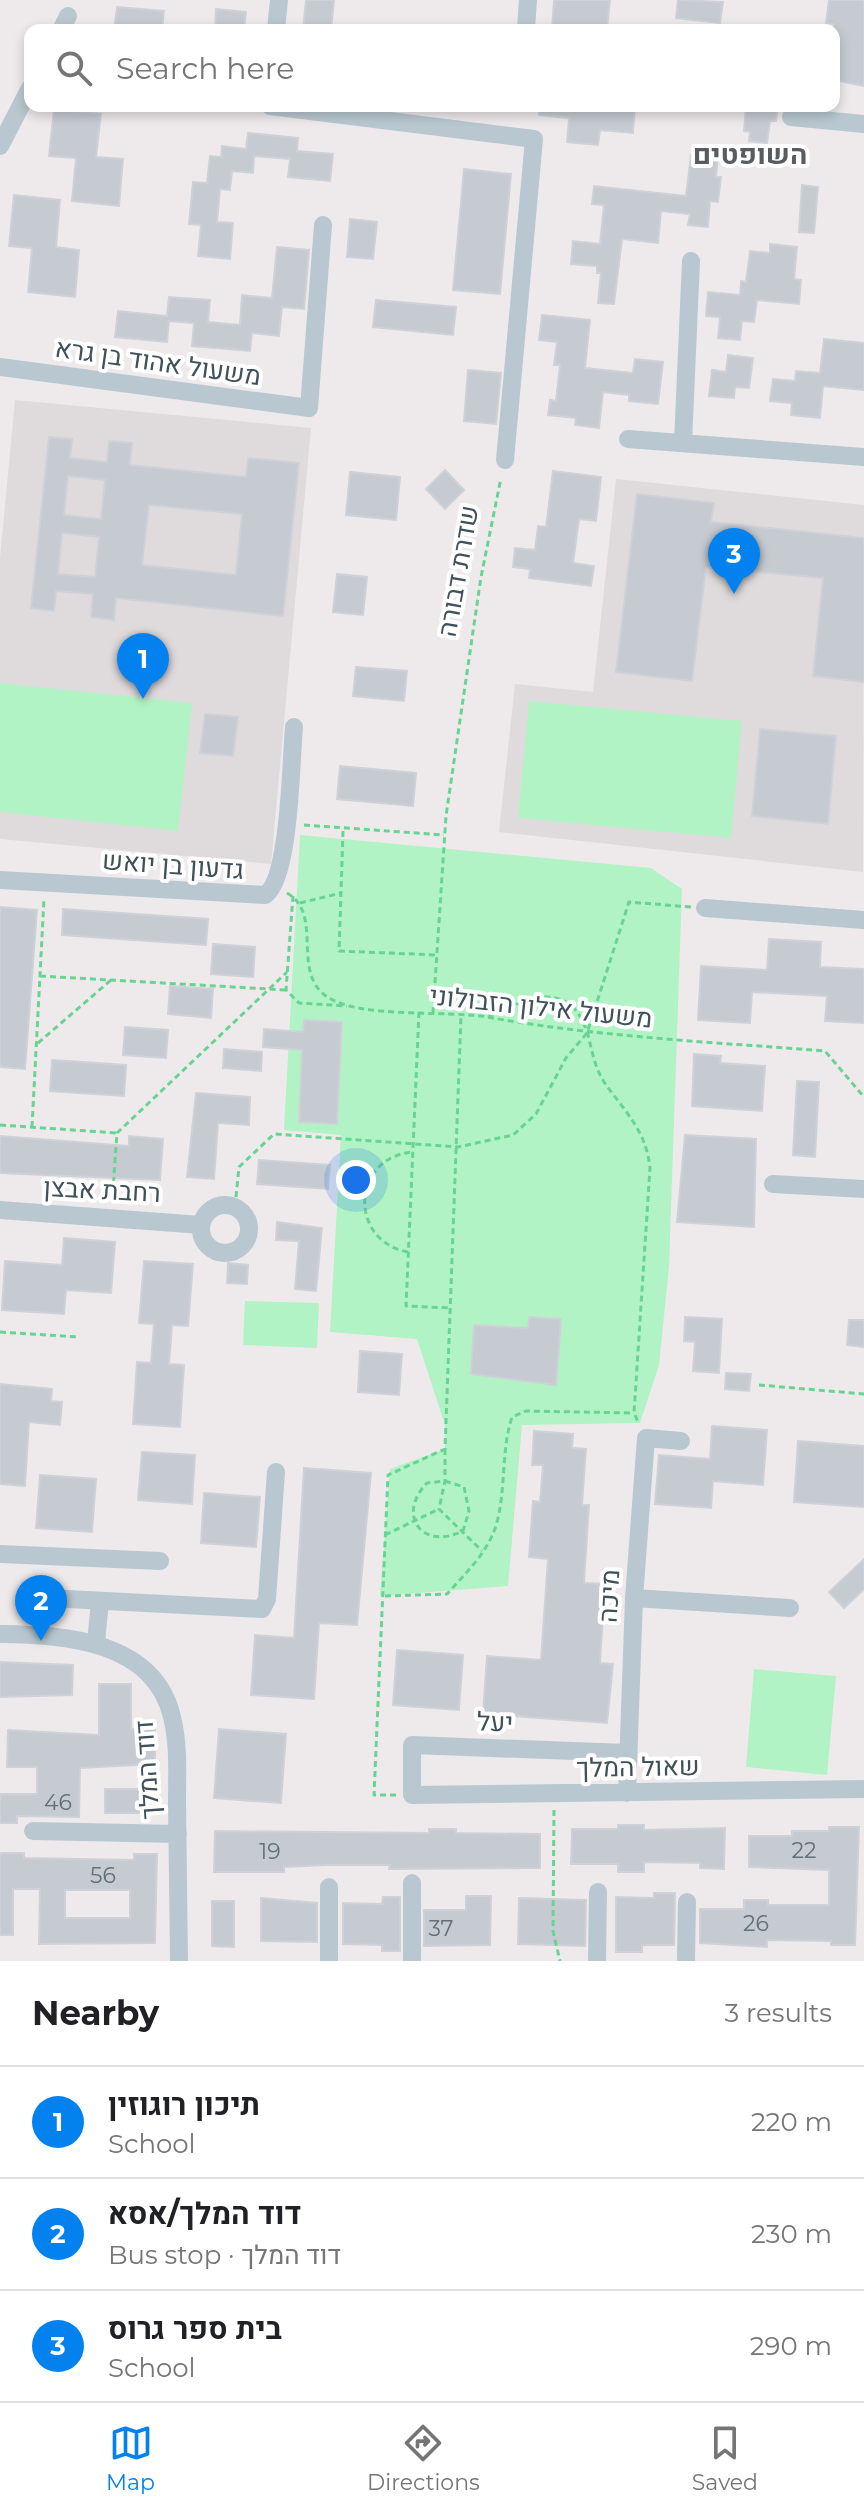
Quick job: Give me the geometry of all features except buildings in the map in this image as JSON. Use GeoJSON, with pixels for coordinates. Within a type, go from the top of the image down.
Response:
{"type":"FeatureCollection","features":[{"type":"Feature","properties":{"kind":"street"},"geometry":{"type":"LineString","coordinates":[[277,24],[279,0]]}},
{"type":"Feature","properties":{"kind":"street"},"geometry":{"type":"LineString","coordinates":[[526,24],[528,0]]}},
{"type":"Feature","properties":{"kind":"street"},"geometry":{"type":"LineString","coordinates":[[0,146],[24,100]]}},
{"type":"Feature","properties":{"kind":"street"},"geometry":{"type":"LineString","coordinates":[[318,112],[534,139],[505,460]]}},
{"type":"Feature","properties":{"kind":"street"},"geometry":{"type":"LineString","coordinates":[[791,117],[864,124]]}},
{"type":"Feature","properties":{"kind":"street","name":"משעול אהוד בן גרא"},"geometry":{"type":"LineString","coordinates":[[0,367],[309,408],[323,225]]}},
{"type":"Feature","properties":{"kind":"street"},"geometry":{"type":"LineString","coordinates":[[683,442],[691,261]]}},
{"type":"Feature","properties":{"kind":"street"},"geometry":{"type":"LineString","coordinates":[[628,439],[864,457]]}},
{"type":"Feature","properties":{"kind":"street","name":"גדעון בן יואש"},"geometry":{"type":"LineString","coordinates":[[0,880],[258,897],[273,887],[285,823],[294,727]]}},
{"type":"Feature","properties":{"kind":"street"},"geometry":{"type":"LineString","coordinates":[[705,908],[864,920]]}},
{"type":"Feature","properties":{"kind":"street"},"geometry":{"type":"LineString","coordinates":[[773,1184],[864,1189]]}},
{"type":"Feature","properties":{"kind":"street"},"geometry":{"type":"LineString","coordinates":[[223,1205],[235,1207],[244,1214],[249,1225],[248,1237],[238,1249],[226,1253],[212,1249],[204,1240],[201,1225],[212,1209],[223,1205]]}},
{"type":"Feature","properties":{"kind":"street","name":"רחבת אבצן"},"geometry":{"type":"LineString","coordinates":[[0,1210],[201,1225]]}},
{"type":"Feature","properties":{"kind":"street"},"geometry":{"type":"LineString","coordinates":[[646,1438],[681,1441]]}},
{"type":"Feature","properties":{"kind":"street","name":"מיכה"},"geometry":{"type":"LineString","coordinates":[[627,1793],[634,1598],[646,1438]]}},
{"type":"Feature","properties":{"kind":"street"},"geometry":{"type":"LineString","coordinates":[[29,1597],[262,1609],[267,1599],[276,1472]]}},
{"type":"Feature","properties":{"kind":"street"},"geometry":{"type":"LineString","coordinates":[[0,1554],[160,1561]]}},
{"type":"Feature","properties":{"kind":"street"},"geometry":{"type":"LineString","coordinates":[[634,1598],[790,1608]]}},
{"type":"Feature","properties":{"kind":"street"},"geometry":{"type":"LineString","coordinates":[[96,1643],[100,1601]]}},
{"type":"Feature","properties":{"kind":"street","name":"דוד המלך"},"geometry":{"type":"LineString","coordinates":[[0,1634],[42,1635],[96,1643],[143,1669],[165,1696],[172,1714],[177,1753],[179,1961]]}},
{"type":"Feature","properties":{"kind":"street","name":"יעל"},"geometry":{"type":"LineString","coordinates":[[412,1795],[412,1745],[627,1753]]}},
{"type":"Feature","properties":{"kind":"street","name":"שאול המלך"},"geometry":{"type":"LineString","coordinates":[[412,1795],[864,1789]]}},
{"type":"Feature","properties":{"kind":"street","name":"דוד המלך"},"geometry":{"type":"LineString","coordinates":[[33,1831],[178,1834]]}},
{"type":"Feature","properties":{"kind":"street"},"geometry":{"type":"LineString","coordinates":[[412,1883],[412,1961]]}},
{"type":"Feature","properties":{"kind":"street"},"geometry":{"type":"LineString","coordinates":[[329,1887],[329,1961]]}},
{"type":"Feature","properties":{"kind":"street"},"geometry":{"type":"LineString","coordinates":[[597,1961],[598,1892]]}},
{"type":"Feature","properties":{"kind":"street"},"geometry":{"type":"LineString","coordinates":[[686,1961],[687,1902]]}},
{"type":"Feature","properties":{"kind":"path","name":"שדרת דבורה"},"geometry":{"type":"LineString","coordinates":[[433,1013],[444,835],[481,577],[505,460]]}},
{"type":"Feature","properties":{"kind":"path"},"geometry":{"type":"LineString","coordinates":[[285,823],[343,831],[444,835]]}},
{"type":"Feature","properties":{"kind":"path"},"geometry":{"type":"LineString","coordinates":[[343,831],[339,951],[437,955]]}},
{"type":"Feature","properties":{"kind":"path"},"geometry":{"type":"LineString","coordinates":[[32,1127],[44,883]]}},
{"type":"Feature","properties":{"kind":"path"},"geometry":{"type":"LineString","coordinates":[[273,887],[293,896],[300,903],[341,893]]}},
{"type":"Feature","properties":{"kind":"path"},"geometry":{"type":"LineString","coordinates":[[286,990],[293,896]]}},
{"type":"Feature","properties":{"kind":"path"},"geometry":{"type":"LineString","coordinates":[[235,1207],[239,1167],[274,1134],[458,1147],[495,1142],[527,1125],[566,1058],[587,1033],[629,902],[705,908]]}},
{"type":"Feature","properties":{"kind":"path","name":"משעול אילון הזבולוני"},"geometry":{"type":"LineString","coordinates":[[300,903],[305,920],[309,971],[315,986],[335,1001],[358,1007],[487,1017],[508,1023],[587,1033],[825,1051],[864,1097]]}},
{"type":"Feature","properties":{"kind":"path"},"geometry":{"type":"LineString","coordinates":[[111,1217],[117,1133],[287,972]]}},
{"type":"Feature","properties":{"kind":"path"},"geometry":{"type":"LineString","coordinates":[[40,976],[286,990],[299,1003],[358,1007]]}},
{"type":"Feature","properties":{"kind":"path"},"geometry":{"type":"LineString","coordinates":[[36,1044],[111,980]]}},
{"type":"Feature","properties":{"kind":"path"},"geometry":{"type":"LineString","coordinates":[[487,1017],[530,999],[553,997],[573,1005],[604,1081],[631,1113],[648,1146],[650,1168],[634,1413],[646,1438]]}},
{"type":"Feature","properties":{"kind":"path"},"geometry":{"type":"LineString","coordinates":[[419,1012],[406,1306],[451,1308]]}},
{"type":"Feature","properties":{"kind":"path"},"geometry":{"type":"LineString","coordinates":[[439,1509],[445,1481],[461,1015]]}},
{"type":"Feature","properties":{"kind":"path"},"geometry":{"type":"LineString","coordinates":[[0,1125],[117,1133]]}},
{"type":"Feature","properties":{"kind":"path"},"geometry":{"type":"LineString","coordinates":[[408,1253],[393,1248],[375,1234],[364,1214],[363,1198],[370,1176],[380,1165],[394,1156],[413,1152]]}},
{"type":"Feature","properties":{"kind":"path"},"geometry":{"type":"LineString","coordinates":[[0,1332],[79,1337]]}},
{"type":"Feature","properties":{"kind":"path"},"geometry":{"type":"LineString","coordinates":[[759,1385],[864,1394]]}},
{"type":"Feature","properties":{"kind":"path"},"geometry":{"type":"LineString","coordinates":[[383,1596],[447,1594],[482,1551],[497,1524],[504,1440],[512,1417],[526,1411],[634,1413]]}},
{"type":"Feature","properties":{"kind":"path"},"geometry":{"type":"LineString","coordinates":[[412,1795],[374,1795],[388,1475],[445,1449]]}},
{"type":"Feature","properties":{"kind":"path"},"geometry":{"type":"LineString","coordinates":[[445,1481],[464,1487],[469,1511],[463,1531],[446,1539],[429,1536],[416,1521],[412,1510],[418,1493],[427,1483],[445,1481]]}},
{"type":"Feature","properties":{"kind":"path"},"geometry":{"type":"LineString","coordinates":[[439,1509],[482,1551]]}},
{"type":"Feature","properties":{"kind":"path"},"geometry":{"type":"LineString","coordinates":[[385,1535],[439,1509]]}},
{"type":"Feature","properties":{"kind":"path"},"geometry":{"type":"LineString","coordinates":[[554,1794],[553,1931],[560,1961]]}},
{"type":"Feature","properties":{"kind":"shaded area"},"geometry":{"type":"Polygon","coordinates":[[[15,400],[311,428],[271,864],[0,839],[0,558],[15,400]]]}},
{"type":"Feature","properties":{"kind":"shaded area"},"geometry":{"type":"Polygon","coordinates":[[[616,479],[864,505],[863,872],[499,832],[515,684],[593,692],[616,479]]]}},
{"type":"Feature","properties":{"kind":"green space"},"geometry":{"type":"Polygon","coordinates":[[[0,683],[192,703],[178,831],[0,812],[0,683]]]}},
{"type":"Feature","properties":{"kind":"green space"},"geometry":{"type":"Polygon","coordinates":[[[529,701],[742,721],[731,838],[518,818],[529,701]]]}},
{"type":"Feature","properties":{"kind":"green space"},"geometry":{"type":"Polygon","coordinates":[[[300,835],[651,868],[682,889],[669,1267],[659,1365],[640,1423],[522,1425],[508,1586],[380,1596],[390,1469],[445,1449],[445,1425],[417,1339],[330,1332],[341,1135],[284,1130],[300,835]]]}},
{"type":"Feature","properties":{"kind":"green space"},"geometry":{"type":"Polygon","coordinates":[[[245,1301],[319,1303],[317,1348],[243,1345],[245,1301]]]}},
{"type":"Feature","properties":{"kind":"green space"},"geometry":{"type":"Polygon","coordinates":[[[754,1669],[836,1676],[827,1775],[746,1767],[754,1669]]]}},
{"type":"Feature","properties":{"kind":"place","name":"בית ספר גרוס"},"geometry":{"type":"Point","coordinates":[734,594]}},
{"type":"Feature","properties":{"kind":"place","name":"תיכון רוגוזין"},"geometry":{"type":"Point","coordinates":[143,699]}},
{"type":"Feature","properties":{"kind":"place","name":"דוד המלך/אסא"},"geometry":{"type":"Point","coordinates":[41,1641]}},
{"type":"Feature","properties":{"kind":"district","name":"השופטים"},"geometry":{"type":"Point","coordinates":[750,154]}}]}
